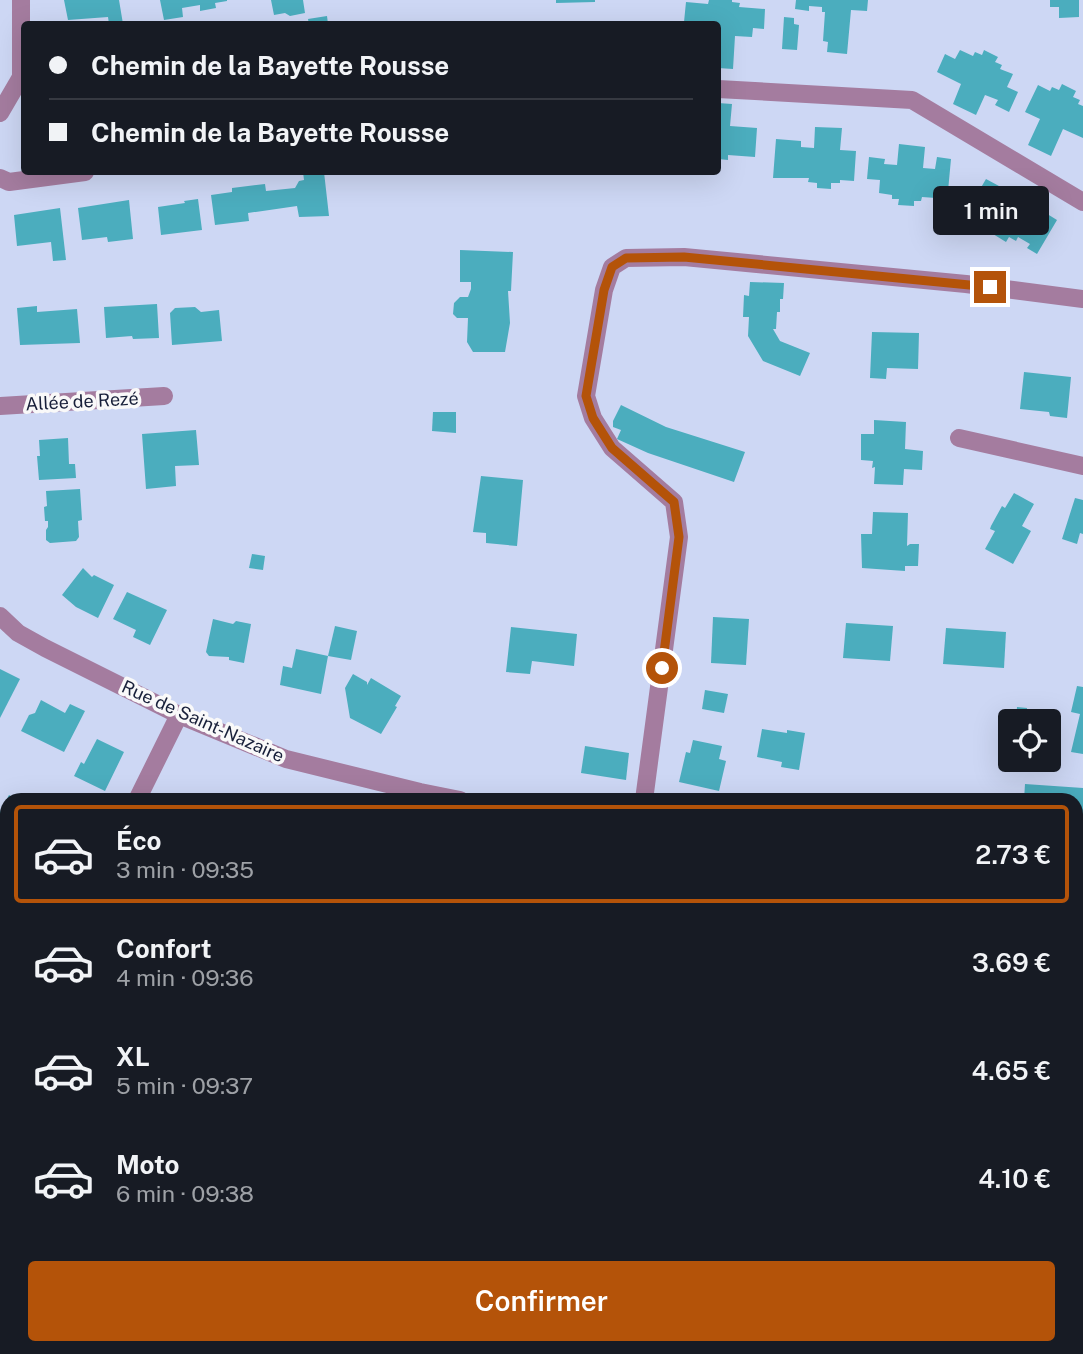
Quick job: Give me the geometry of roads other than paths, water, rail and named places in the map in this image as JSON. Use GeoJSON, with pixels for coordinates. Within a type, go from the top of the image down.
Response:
{"type":"FeatureCollection","features":[{"type":"Feature","properties":{"kind":"street"},"geometry":{"type":"LineString","coordinates":[[0,113],[21,77],[21,0]]}},
{"type":"Feature","properties":{"kind":"street"},"geometry":{"type":"LineString","coordinates":[[721,89],[912,100],[1083,202]]}},
{"type":"Feature","properties":{"kind":"street"},"geometry":{"type":"LineString","coordinates":[[0,178],[9,181],[60,175]]}},
{"type":"Feature","properties":{"kind":"street"},"geometry":{"type":"LineString","coordinates":[[645,793],[679,537],[674,502],[612,448],[593,418],[586,396],[604,290],[612,267],[626,258],[684,257],[966,284],[1083,299]]}},
{"type":"Feature","properties":{"kind":"street","name":"Allée de Rezé"},"geometry":{"type":"LineString","coordinates":[[0,406],[164,396]]}},
{"type":"Feature","properties":{"kind":"street"},"geometry":{"type":"LineString","coordinates":[[959,438],[1083,466]]}},
{"type":"Feature","properties":{"kind":"street","name":"Rue de Saint-Nazaire"},"geometry":{"type":"LineString","coordinates":[[0,617],[18,633],[44,648],[179,715],[286,759],[424,793]]}},
{"type":"Feature","properties":{"kind":"street"},"geometry":{"type":"LineString","coordinates":[[140,793],[179,715]]}}]}
